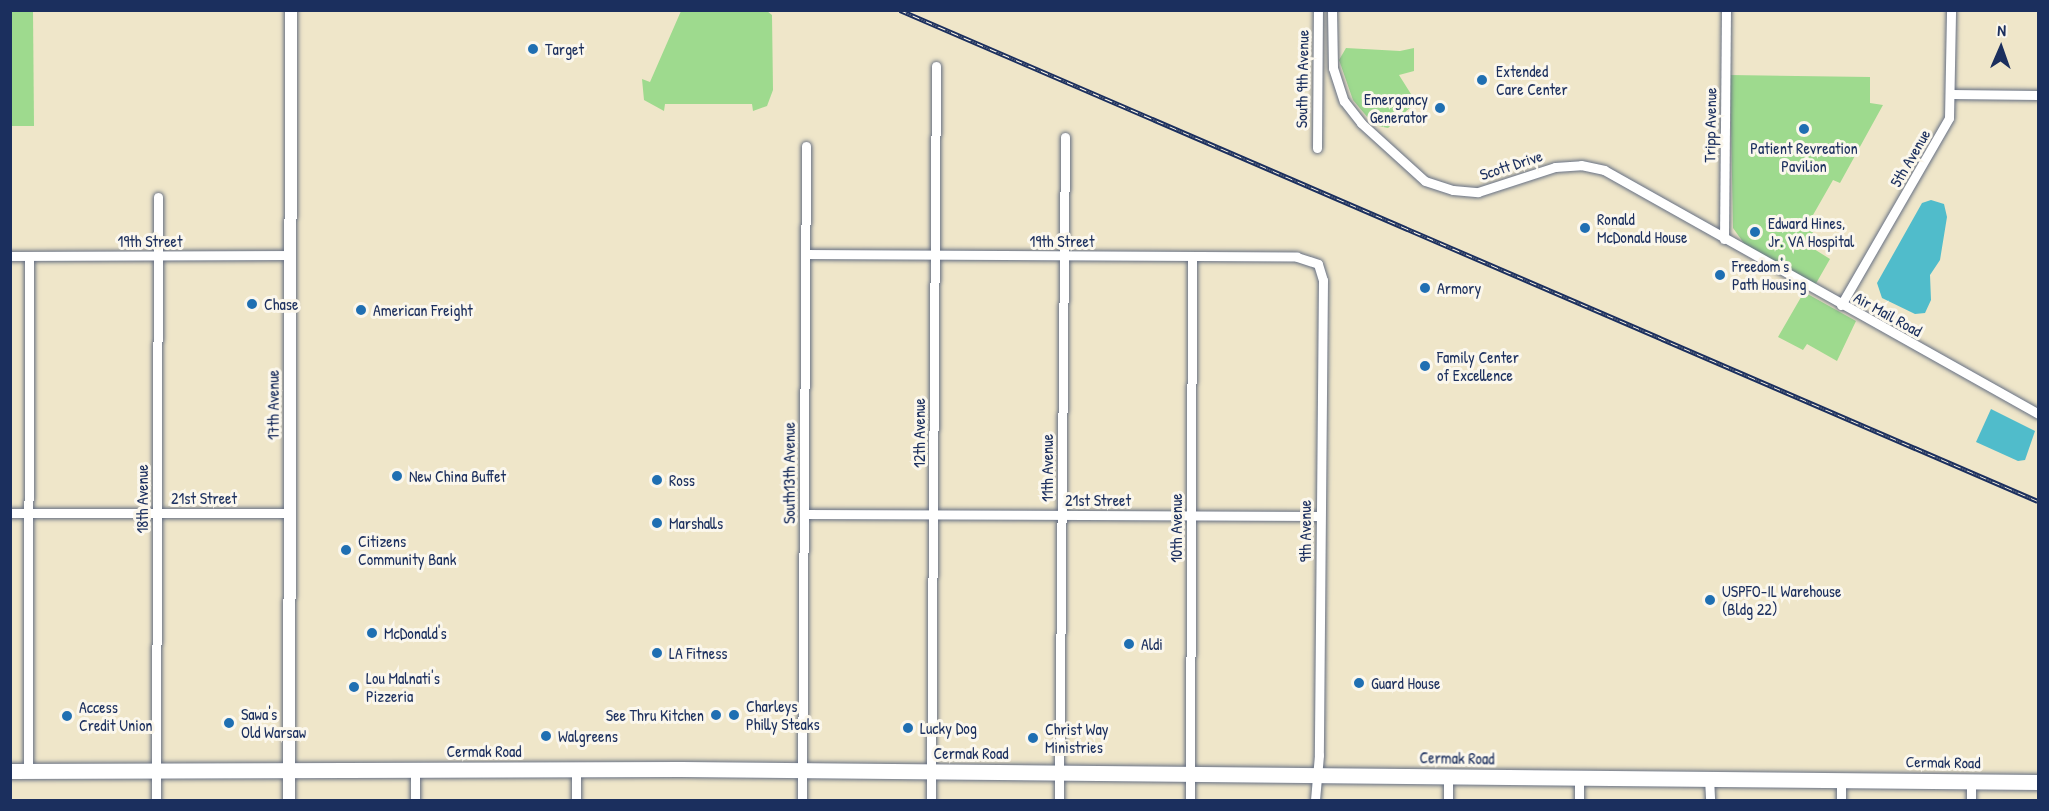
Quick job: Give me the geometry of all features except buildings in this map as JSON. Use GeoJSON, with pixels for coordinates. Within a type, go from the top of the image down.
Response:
{"type":"FeatureCollection","features":[{"type":"Feature","properties":{"kind":"main road","name":"Cermak Road"},"geometry":{"type":"LineString","coordinates":[[10,771],[802,770],[2038,782]]}},
{"type":"Feature","properties":{"kind":"street","name":"17th Avenue"},"geometry":{"type":"LineString","coordinates":[[289,801],[291,10]]}},
{"type":"Feature","properties":{"kind":"street","name":"South 9th Avenue"},"geometry":{"type":"LineString","coordinates":[[1317,148],[1318,10]]}},
{"type":"Feature","properties":{"kind":"street","name":"Scott Drive"},"geometry":{"type":"LineString","coordinates":[[1332,10],[1333,68],[1344,101],[1361,123],[1425,181],[1453,190],[1478,192],[1555,167],[1595,167],[1617,176],[1724,239]]}},
{"type":"Feature","properties":{"kind":"street","name":"Tripp Avenue"},"geometry":{"type":"LineString","coordinates":[[1724,239],[1726,10]]}},
{"type":"Feature","properties":{"kind":"street","name":"5th Avenue"},"geometry":{"type":"LineString","coordinates":[[1841,305],[1950,118],[1951,10]]}},
{"type":"Feature","properties":{"kind":"street","name":"12th Avenue"},"geometry":{"type":"LineString","coordinates":[[931,801],[936,66]]}},
{"type":"Feature","properties":{"kind":"street"},"geometry":{"type":"LineString","coordinates":[[1951,94],[2038,95]]}},
{"type":"Feature","properties":{"kind":"street","name":"11th Avenue"},"geometry":{"type":"LineString","coordinates":[[1059,801],[1065,136]]}},
{"type":"Feature","properties":{"kind":"street","name":"South13th Avenue"},"geometry":{"type":"LineString","coordinates":[[802,801],[806,146]]}},
{"type":"Feature","properties":{"kind":"street","name":"18th Avenue"},"geometry":{"type":"LineString","coordinates":[[156,801],[158,197]]}},
{"type":"Feature","properties":{"kind":"street","name":"Air Mail Road"},"geometry":{"type":"LineString","coordinates":[[1724,239],[2038,414]]}},
{"type":"Feature","properties":{"kind":"street","name":"19th Street"},"geometry":{"type":"LineString","coordinates":[[805,254],[1297,257],[1318,264]]}},
{"type":"Feature","properties":{"kind":"street","name":"19th Street"},"geometry":{"type":"LineString","coordinates":[[10,256],[290,255]]}},
{"type":"Feature","properties":{"kind":"street"},"geometry":{"type":"LineString","coordinates":[[28,771],[29,256]]}},
{"type":"Feature","properties":{"kind":"street","name":"10th Avenue"},"geometry":{"type":"LineString","coordinates":[[1190,801],[1192,256]]}},
{"type":"Feature","properties":{"kind":"street","name":"9th Avenue"},"geometry":{"type":"LineString","coordinates":[[1315,801],[1323,280],[1318,264]]}},
{"type":"Feature","properties":{"kind":"street","name":"21st Street"},"geometry":{"type":"LineString","coordinates":[[10,513],[289,513]]}},
{"type":"Feature","properties":{"kind":"street","name":"21st Street"},"geometry":{"type":"LineString","coordinates":[[804,514],[1320,516]]}},
{"type":"Feature","properties":{"kind":"street"},"geometry":{"type":"LineString","coordinates":[[576,769],[576,801]]}},
{"type":"Feature","properties":{"kind":"street"},"geometry":{"type":"LineString","coordinates":[[415,770],[415,801]]}},
{"type":"Feature","properties":{"kind":"street"},"geometry":{"type":"LineString","coordinates":[[1448,776],[1448,801]]}},
{"type":"Feature","properties":{"kind":"street"},"geometry":{"type":"LineString","coordinates":[[1579,777],[1579,801]]}},
{"type":"Feature","properties":{"kind":"street"},"geometry":{"type":"LineString","coordinates":[[1709,778],[1710,801]]}},
{"type":"Feature","properties":{"kind":"street"},"geometry":{"type":"LineString","coordinates":[[1840,779],[1841,801]]}},
{"type":"Feature","properties":{"kind":"street"},"geometry":{"type":"LineString","coordinates":[[1971,780],[1971,801]]}},
{"type":"Feature","properties":{"kind":"green space"},"geometry":{"type":"Polygon","coordinates":[[[11,10],[33,11],[34,126],[11,126],[11,10]]]}},
{"type":"Feature","properties":{"kind":"green space"},"geometry":{"type":"Polygon","coordinates":[[[681,11],[767,11],[772,15],[773,90],[767,106],[753,111],[752,104],[665,104],[664,111],[644,100],[642,79],[650,82],[681,11]]]}},
{"type":"Feature","properties":{"kind":"green space"},"geometry":{"type":"Polygon","coordinates":[[[1346,48],[1400,51],[1414,48],[1414,71],[1399,75],[1416,102],[1388,128],[1374,125],[1353,100],[1339,60],[1346,48]]]}},
{"type":"Feature","properties":{"kind":"green space"},"geometry":{"type":"Polygon","coordinates":[[[1730,75],[1870,77],[1870,103],[1883,105],[1840,183],[1833,180],[1813,215],[1820,220],[1806,244],[1830,259],[1814,287],[1748,249],[1733,228],[1730,75]]]}},
{"type":"Feature","properties":{"kind":"green space"},"geometry":{"type":"Polygon","coordinates":[[[1804,292],[1856,321],[1837,361],[1807,344],[1803,350],[1778,337],[1804,292]]]}},
{"type":"Feature","properties":{"kind":"water"},"geometry":{"type":"Polygon","coordinates":[[[1931,200],[1944,204],[1947,217],[1940,260],[1930,275],[1931,300],[1925,313],[1915,314],[1882,298],[1877,283],[1922,203],[1931,200]]]}},
{"type":"Feature","properties":{"kind":"water"},"geometry":{"type":"Polygon","coordinates":[[[1991,409],[2035,431],[2025,460],[2018,461],[1976,442],[1991,409]]]}},
{"type":"Feature","properties":{"kind":"railway"},"geometry":{"type":"LineString","coordinates":[[900,10],[2038,501]]}},
{"type":"Feature","properties":{"kind":"place","name":"Target"},"geometry":{"type":"Point","coordinates":[533,49]}},
{"type":"Feature","properties":{"kind":"place","name":"Extended Care Center"},"geometry":{"type":"Point","coordinates":[1482,80]}},
{"type":"Feature","properties":{"kind":"place","name":"Emergancy Generator"},"geometry":{"type":"Point","coordinates":[1440,108]}},
{"type":"Feature","properties":{"kind":"place","name":"Patient Revreation Pavilion"},"geometry":{"type":"Point","coordinates":[1804,129]}},
{"type":"Feature","properties":{"kind":"place","name":"Ronald McDonald House"},"geometry":{"type":"Point","coordinates":[1585,228]}},
{"type":"Feature","properties":{"kind":"place","name":"Edward Hines, Jr. VA Hospital"},"geometry":{"type":"Point","coordinates":[1755,232]}},
{"type":"Feature","properties":{"kind":"place","name":"Freedom's Path Housing"},"geometry":{"type":"Point","coordinates":[1720,275]}},
{"type":"Feature","properties":{"kind":"place","name":"Armory"},"geometry":{"type":"Point","coordinates":[1425,288]}},
{"type":"Feature","properties":{"kind":"place","name":"Chase"},"geometry":{"type":"Point","coordinates":[252,304]}},
{"type":"Feature","properties":{"kind":"place","name":"American Freight"},"geometry":{"type":"Point","coordinates":[361,310]}},
{"type":"Feature","properties":{"kind":"place","name":"Family Center of Excellence"},"geometry":{"type":"Point","coordinates":[1425,366]}},
{"type":"Feature","properties":{"kind":"place","name":"New China Buffet"},"geometry":{"type":"Point","coordinates":[397,476]}},
{"type":"Feature","properties":{"kind":"place","name":"Ross"},"geometry":{"type":"Point","coordinates":[657,480]}},
{"type":"Feature","properties":{"kind":"place","name":"Marshalls"},"geometry":{"type":"Point","coordinates":[657,523]}},
{"type":"Feature","properties":{"kind":"place","name":"Citizens Community Bank"},"geometry":{"type":"Point","coordinates":[346,550]}},
{"type":"Feature","properties":{"kind":"place","name":"USPFO-IL Warehouse (Bldg 22)"},"geometry":{"type":"Point","coordinates":[1710,600]}},
{"type":"Feature","properties":{"kind":"place","name":"McDonald's"},"geometry":{"type":"Point","coordinates":[372,633]}},
{"type":"Feature","properties":{"kind":"place","name":"Aldi"},"geometry":{"type":"Point","coordinates":[1129,644]}},
{"type":"Feature","properties":{"kind":"place","name":"LA Fitness"},"geometry":{"type":"Point","coordinates":[657,653]}},
{"type":"Feature","properties":{"kind":"place","name":"Guard House"},"geometry":{"type":"Point","coordinates":[1359,683]}},
{"type":"Feature","properties":{"kind":"place","name":"Lou Malnati's Pizzeria"},"geometry":{"type":"Point","coordinates":[354,687]}},
{"type":"Feature","properties":{"kind":"place","name":"See Thru Kitchen"},"geometry":{"type":"Point","coordinates":[716,715]}},
{"type":"Feature","properties":{"kind":"place","name":"Charleys Philly Steaks"},"geometry":{"type":"Point","coordinates":[734,715]}},
{"type":"Feature","properties":{"kind":"place","name":"Access Credit Union"},"geometry":{"type":"Point","coordinates":[67,716]}},
{"type":"Feature","properties":{"kind":"place","name":"Sawa's Old Warsaw"},"geometry":{"type":"Point","coordinates":[229,723]}},
{"type":"Feature","properties":{"kind":"place","name":"Lucky Dog"},"geometry":{"type":"Point","coordinates":[908,728]}},
{"type":"Feature","properties":{"kind":"place","name":"Walgreens"},"geometry":{"type":"Point","coordinates":[546,736]}},
{"type":"Feature","properties":{"kind":"place","name":"Christ Way Ministries"},"geometry":{"type":"Point","coordinates":[1033,738]}}]}
